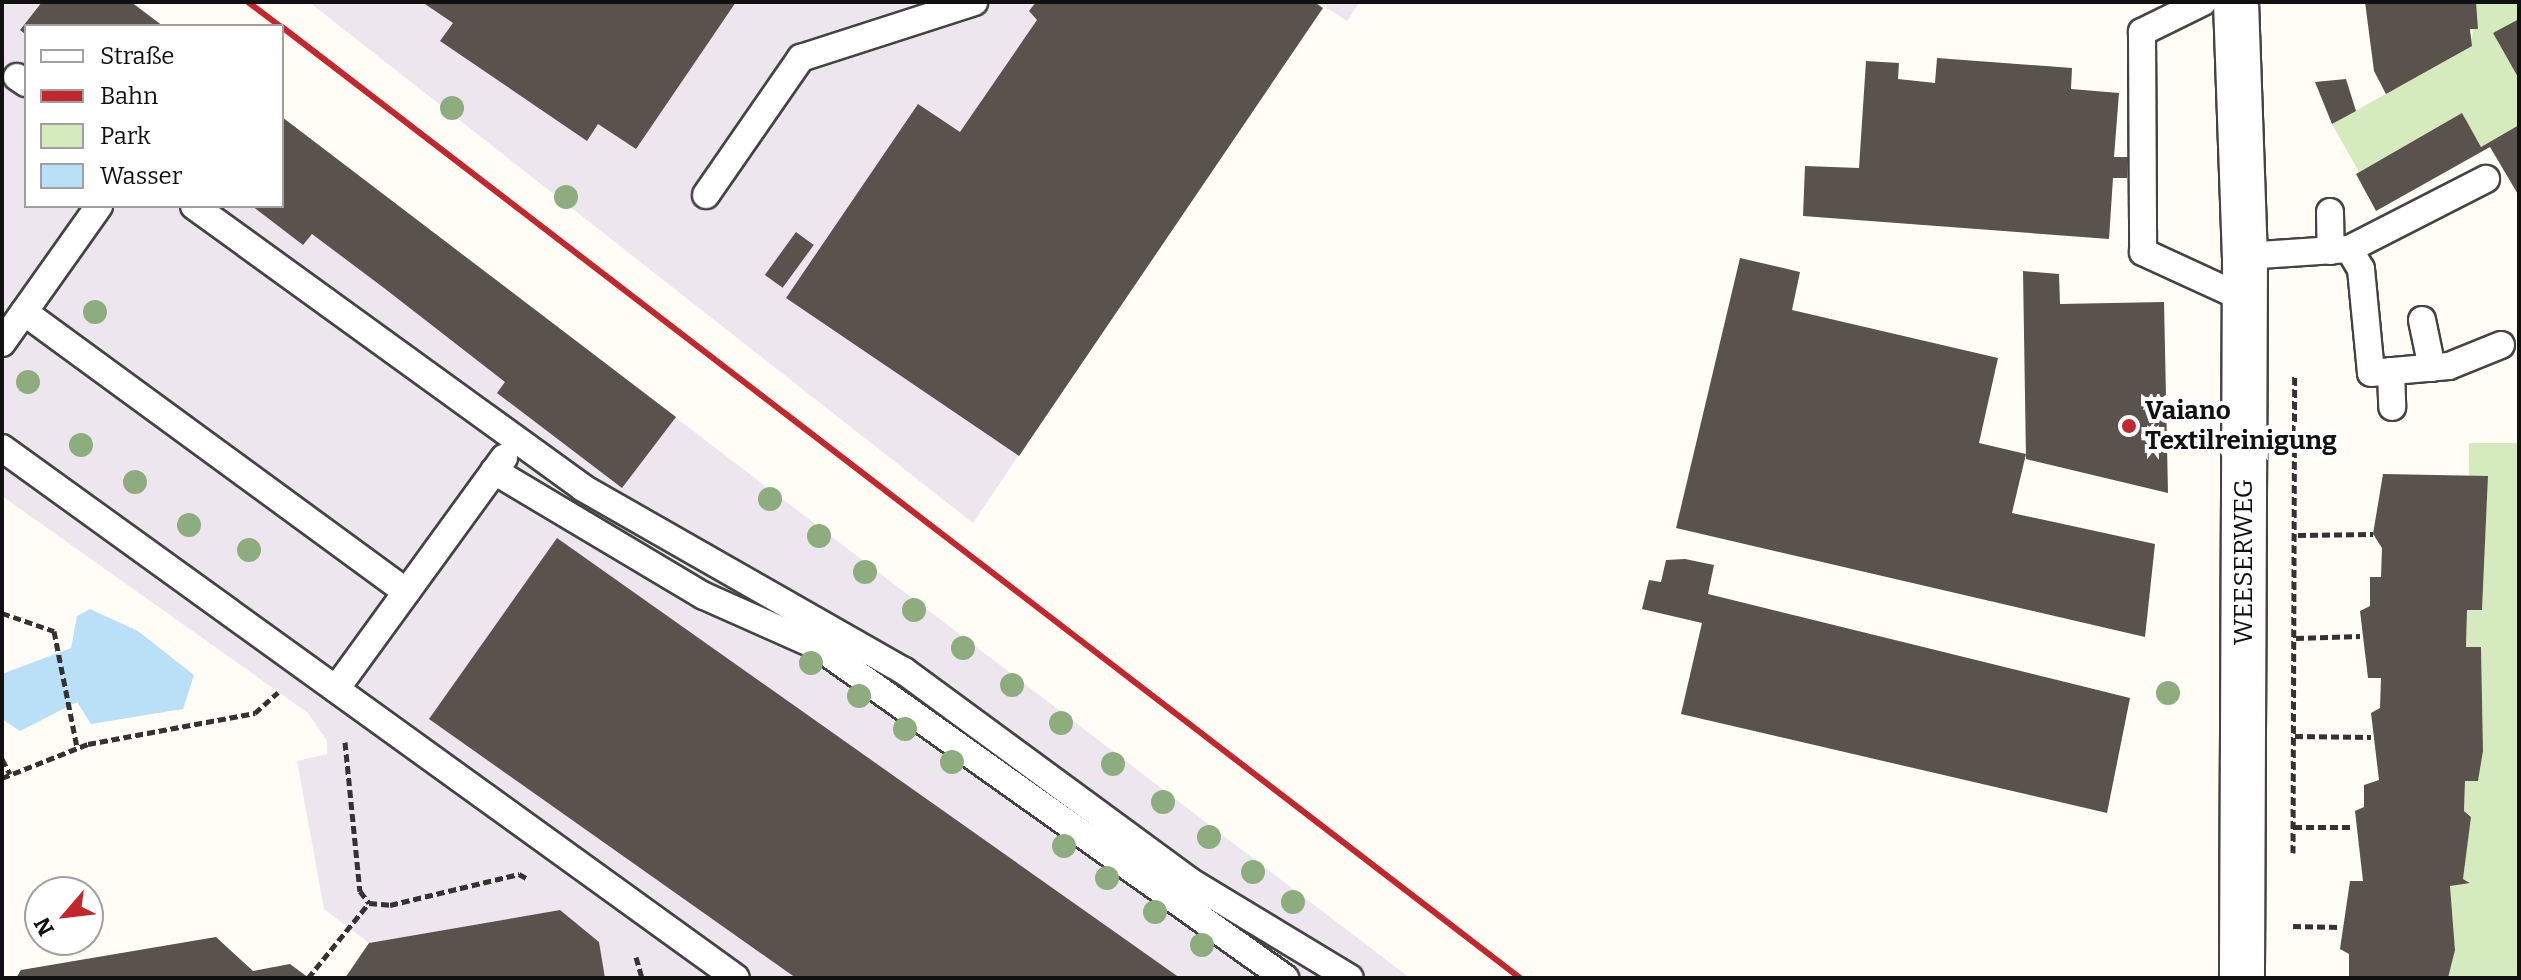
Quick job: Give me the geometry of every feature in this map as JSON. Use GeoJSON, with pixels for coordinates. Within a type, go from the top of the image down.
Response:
{"type":"FeatureCollection","features":[{"type":"Feature","properties":{"kind":"street","name":"WEESERWEG"},"geometry":{"type":"LineString","coordinates":[[2236,2],[2245,256],[2242,978]]}},
{"type":"Feature","properties":{"kind":"lane"},"geometry":{"type":"LineString","coordinates":[[706,195],[801,58],[974,2]]}},
{"type":"Feature","properties":{"kind":"lane"},"geometry":{"type":"LineString","coordinates":[[2203,2],[2142,32],[2143,252],[2245,299]]}},
{"type":"Feature","properties":{"kind":"lane"},"geometry":{"type":"LineString","coordinates":[[2245,256],[2340,250],[2478,189]]}},
{"type":"Feature","properties":{"kind":"lane"},"geometry":{"type":"LineString","coordinates":[[2,343],[98,208]]}},
{"type":"Feature","properties":{"kind":"lane"},"geometry":{"type":"LineString","coordinates":[[197,208],[515,442],[633,520],[709,555],[904,671],[1188,880],[1350,978]]}},
{"type":"Feature","properties":{"kind":"lane"},"geometry":{"type":"LineString","coordinates":[[2330,212],[2340,250],[2361,269],[2371,373],[2432,368],[2501,345]]}},
{"type":"Feature","properties":{"kind":"lane"},"geometry":{"type":"LineString","coordinates":[[24,312],[406,592]]}},
{"type":"Feature","properties":{"kind":"lane"},"geometry":{"type":"LineString","coordinates":[[2422,320],[2432,368]]}},
{"type":"Feature","properties":{"kind":"lane"},"geometry":{"type":"LineString","coordinates":[[2391,371],[2392,407]]}},
{"type":"Feature","properties":{"kind":"lane"},"geometry":{"type":"LineString","coordinates":[[336,689],[515,442]]}},
{"type":"Feature","properties":{"kind":"lane"},"geometry":{"type":"LineString","coordinates":[[2,448],[736,978]]}},
{"type":"Feature","properties":{"kind":"lane"},"geometry":{"type":"LineString","coordinates":[[494,471],[704,596],[819,647],[1285,978]]}},
{"type":"Feature","properties":{"kind":"path"},"geometry":{"type":"LineString","coordinates":[[2298,535],[2373,534]]}},
{"type":"Feature","properties":{"kind":"path"},"geometry":{"type":"LineString","coordinates":[[2,613],[54,631],[63,651],[77,747]]}},
{"type":"Feature","properties":{"kind":"path"},"geometry":{"type":"LineString","coordinates":[[2296,638],[2360,636]]}},
{"type":"Feature","properties":{"kind":"path"},"geometry":{"type":"LineString","coordinates":[[2,778],[77,747],[212,726],[255,713],[279,691],[290,693]]}},
{"type":"Feature","properties":{"kind":"path"},"geometry":{"type":"LineString","coordinates":[[344,735],[360,891],[369,903],[390,905],[519,874],[533,881]]}},
{"type":"Feature","properties":{"kind":"path"},"geometry":{"type":"LineString","coordinates":[[2295,736],[2371,737]]}},
{"type":"Feature","properties":{"kind":"path"},"geometry":{"type":"LineString","coordinates":[[2,759],[10,774]]}},
{"type":"Feature","properties":{"kind":"path"},"geometry":{"type":"LineString","coordinates":[[2294,827],[2354,827]]}},
{"type":"Feature","properties":{"kind":"path"},"geometry":{"type":"LineString","coordinates":[[308,978],[369,903]]}},
{"type":"Feature","properties":{"kind":"path"},"geometry":{"type":"LineString","coordinates":[[2293,926],[2340,927]]}},
{"type":"Feature","properties":{"kind":"path"},"geometry":{"type":"LineString","coordinates":[[631,951],[642,978]]}},
{"type":"Feature","properties":{"kind":"shaded area"},"geometry":{"type":"Polygon","coordinates":[[[2,2],[132,2],[160,24],[24,24],[24,208],[284,208],[284,119],[1410,978],[605,978],[599,942],[560,910],[369,943],[324,909],[297,761],[327,754],[327,741],[308,713],[2,496],[2,2]]]}},
{"type":"Feature","properties":{"kind":"shaded area"},"geometry":{"type":"Polygon","coordinates":[[[309,2],[1360,2],[1347,21],[1322,5],[973,523],[309,2]]]}},
{"type":"Feature","properties":{"kind":"green space"},"geometry":{"type":"Polygon","coordinates":[[[2476,2],[2519,2],[2519,19],[2494,34],[2519,79],[2519,125],[2481,147],[2462,114],[2359,172],[2332,124],[2471,46],[2476,2]]]}},
{"type":"Feature","properties":{"kind":"green space"},"geometry":{"type":"Polygon","coordinates":[[[2469,443],[2519,443],[2519,978],[2448,978],[2455,950],[2450,886],[2470,882],[2463,879],[2471,816],[2464,811],[2465,781],[2478,781],[2483,751],[2481,647],[2466,647],[2467,610],[2482,610],[2488,476],[2469,476],[2469,443]]]}},
{"type":"Feature","properties":{"kind":"water"},"geometry":{"type":"Polygon","coordinates":[[[90,609],[138,631],[194,675],[183,709],[91,724],[77,702],[20,731],[2,719],[2,674],[71,648],[77,616],[90,609]]]}},
{"type":"Feature","properties":{"kind":"building"},"geometry":{"type":"Polygon","coordinates":[[[42,2],[131,2],[160,24],[25,24],[42,2]]]}},
{"type":"Feature","properties":{"kind":"building"},"geometry":{"type":"Polygon","coordinates":[[[422,2],[736,2],[636,149],[598,124],[587,141],[440,41],[453,23],[422,2]]]}},
{"type":"Feature","properties":{"kind":"building"},"geometry":{"type":"Polygon","coordinates":[[[1036,2],[1314,2],[1323,8],[1019,456],[786,298],[918,104],[960,132],[1037,20],[1029,11],[1036,2]]]}},
{"type":"Feature","properties":{"kind":"building"},"geometry":{"type":"Polygon","coordinates":[[[2365,2],[2476,2],[2478,29],[2470,29],[2472,46],[2386,94],[2374,71],[2365,2]]]}},
{"type":"Feature","properties":{"kind":"building"},"geometry":{"type":"Polygon","coordinates":[[[2519,19],[2519,79],[2493,33],[2519,19]]]}},
{"type":"Feature","properties":{"kind":"building"},"geometry":{"type":"Polygon","coordinates":[[[1937,58],[2072,68],[2071,89],[2119,93],[2114,157],[2128,157],[2127,178],[2113,178],[2109,239],[1803,216],[1805,166],[1859,168],[1866,61],[1899,63],[1898,79],[1935,83],[1937,58]]]}},
{"type":"Feature","properties":{"kind":"building"},"geometry":{"type":"Polygon","coordinates":[[[2346,79],[2356,111],[2332,124],[2315,82],[2346,79]]]}},
{"type":"Feature","properties":{"kind":"building"},"geometry":{"type":"Polygon","coordinates":[[[2462,113],[2481,147],[2519,125],[2519,196],[2490,147],[2376,211],[2356,174],[2462,113]]]}},
{"type":"Feature","properties":{"kind":"building"},"geometry":{"type":"Polygon","coordinates":[[[284,119],[676,417],[622,488],[497,393],[505,382],[384,288],[312,234],[303,245],[255,208],[284,208],[284,119]]]}},
{"type":"Feature","properties":{"kind":"building"},"geometry":{"type":"Polygon","coordinates":[[[796,232],[814,245],[783,288],[765,275],[796,232]]]}},
{"type":"Feature","properties":{"kind":"building"},"geometry":{"type":"Polygon","coordinates":[[[1740,258],[1800,272],[1792,310],[1998,358],[1979,443],[2026,454],[2012,513],[2155,544],[2145,637],[1676,528],[1740,258]]]}},
{"type":"Feature","properties":{"kind":"building"},"geometry":{"type":"Polygon","coordinates":[[[2023,271],[2059,274],[2060,304],[2164,302],[2168,493],[2026,459],[2023,271]]]}},
{"type":"Feature","properties":{"kind":"building"},"geometry":{"type":"Polygon","coordinates":[[[2383,474],[2488,476],[2482,610],[2467,610],[2466,647],[2481,647],[2483,751],[2478,781],[2465,781],[2464,811],[2471,817],[2463,879],[2470,883],[2450,886],[2455,950],[2448,978],[2349,978],[2349,954],[2340,949],[2350,881],[2363,881],[2355,811],[2364,807],[2364,785],[2379,780],[2371,713],[2380,708],[2381,678],[2368,678],[2360,611],[2370,606],[2370,577],[2381,577],[2382,548],[2373,534],[2383,474]]]}},
{"type":"Feature","properties":{"kind":"building"},"geometry":{"type":"Polygon","coordinates":[[[557,538],[1180,978],[796,978],[429,719],[557,538]]]}},
{"type":"Feature","properties":{"kind":"building"},"geometry":{"type":"Polygon","coordinates":[[[1685,559],[1714,565],[1708,594],[2130,698],[2107,813],[1681,714],[1702,623],[1642,609],[1649,580],[1661,582],[1666,560],[1685,559]]]}},
{"type":"Feature","properties":{"kind":"building"},"geometry":{"type":"Polygon","coordinates":[[[560,910],[599,942],[605,978],[345,978],[369,943],[560,910]]]}},
{"type":"Feature","properties":{"kind":"building"},"geometry":{"type":"Polygon","coordinates":[[[216,937],[253,971],[290,964],[309,978],[16,978],[21,970],[216,937]]]}},
{"type":"Feature","properties":{"kind":"railway"},"geometry":{"type":"LineString","coordinates":[[248,2],[277,24]]}},
{"type":"Feature","properties":{"kind":"railway"},"geometry":{"type":"LineString","coordinates":[[284,29],[1520,978]]}},
{"type":"Feature","properties":{"kind":"place","name":"Vaiano Textilreinigung"},"geometry":{"type":"Point","coordinates":[2129,426]}}]}
